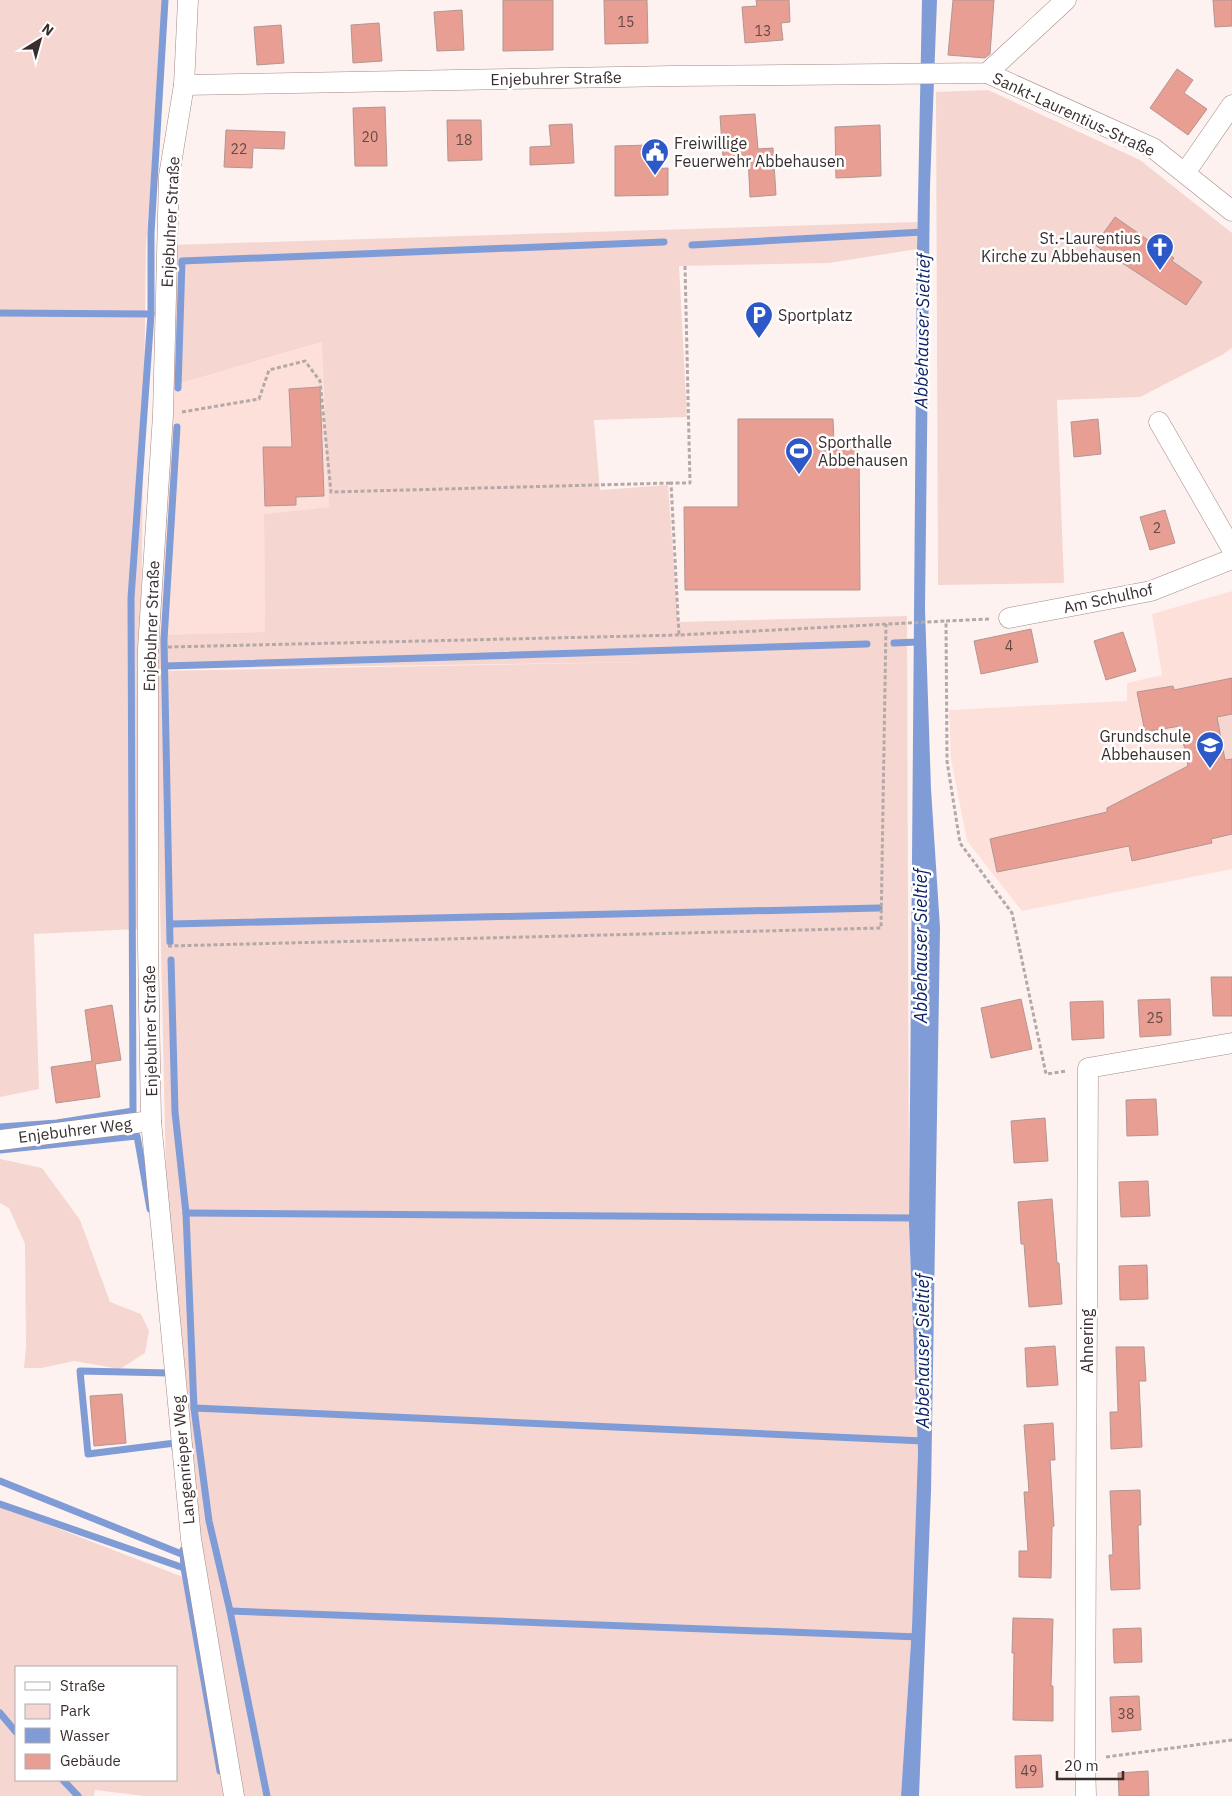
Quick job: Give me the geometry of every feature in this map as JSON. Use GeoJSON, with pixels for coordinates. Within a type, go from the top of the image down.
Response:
{"type":"FeatureCollection","features":[{"type":"Feature","properties":{"kind":"street"},"geometry":{"type":"LineString","coordinates":[[184,85],[188,0]]}},
{"type":"Feature","properties":{"kind":"street"},"geometry":{"type":"LineString","coordinates":[[987,73],[1066,0]]}},
{"type":"Feature","properties":{"kind":"street","name":"Enjebuhrer Straße"},"geometry":{"type":"LineString","coordinates":[[151,1120],[148,946],[148,649],[163,415],[169,176],[184,85],[673,76],[987,73]]}},
{"type":"Feature","properties":{"kind":"street","name":"Sankt-Laurentius-Straße"},"geometry":{"type":"LineString","coordinates":[[987,73],[1154,148],[1232,210]]}},
{"type":"Feature","properties":{"kind":"street"},"geometry":{"type":"LineString","coordinates":[[1185,173],[1232,105]]}},
{"type":"Feature","properties":{"kind":"street"},"geometry":{"type":"LineString","coordinates":[[1159,422],[1232,550]]}},
{"type":"Feature","properties":{"kind":"street","name":"Am Schulhof"},"geometry":{"type":"LineString","coordinates":[[1010,618],[1151,591],[1232,559]]}},
{"type":"Feature","properties":{"kind":"street"},"geometry":{"type":"LineString","coordinates":[[1088,1068],[1232,1043]]}},
{"type":"Feature","properties":{"kind":"street","name":"Ahnering"},"geometry":{"type":"LineString","coordinates":[[1086,1796],[1088,1068]]}},
{"type":"Feature","properties":{"kind":"street","name":"Enjebuhrer Weg"},"geometry":{"type":"LineString","coordinates":[[0,1140],[151,1120]]}},
{"type":"Feature","properties":{"kind":"street","name":"Langenrieper Weg"},"geometry":{"type":"LineString","coordinates":[[151,1120],[191,1539],[234,1796]]}},
{"type":"Feature","properties":{"kind":"path"},"geometry":{"type":"LineString","coordinates":[[163,415],[259,399],[269,370],[305,361],[320,381],[331,492],[690,483],[685,266]]}},
{"type":"Feature","properties":{"kind":"path"},"geometry":{"type":"LineString","coordinates":[[671,483],[679,635]]}},
{"type":"Feature","properties":{"kind":"path"},"geometry":{"type":"LineString","coordinates":[[172,646],[679,635],[1010,618]]}},
{"type":"Feature","properties":{"kind":"path"},"geometry":{"type":"LineString","coordinates":[[946,621],[947,762],[960,843],[1012,913],[1046,1074],[1088,1068]]}},
{"type":"Feature","properties":{"kind":"path"},"geometry":{"type":"LineString","coordinates":[[148,946],[880,928],[886,624]]}},
{"type":"Feature","properties":{"kind":"path"},"geometry":{"type":"LineString","coordinates":[[1085,1759],[1232,1740]]}},
{"type":"Feature","properties":{"kind":"shaded area"},"geometry":{"type":"Polygon","coordinates":[[[323,342],[329,507],[264,514],[265,632],[155,635],[168,387],[323,342]]]}},
{"type":"Feature","properties":{"kind":"shaded area"},"geometry":{"type":"Polygon","coordinates":[[[1232,591],[1232,869],[1022,911],[967,841],[951,759],[949,710],[1127,701],[1127,683],[1162,675],[1152,614],[1232,591]]]}},
{"type":"Feature","properties":{"kind":"green space"},"geometry":{"type":"Polygon","coordinates":[[[0,0],[164,0],[146,246],[137,929],[34,934],[39,1089],[0,1097],[0,0]]]}},
{"type":"Feature","properties":{"kind":"green space"},"geometry":{"type":"Polygon","coordinates":[[[988,90],[1140,160],[1232,233],[1232,348],[1140,397],[1057,400],[1064,583],[938,585],[936,92],[988,90]]]}},
{"type":"Feature","properties":{"kind":"green space"},"geometry":{"type":"Polygon","coordinates":[[[917,222],[917,249],[829,263],[679,266],[687,417],[594,420],[600,490],[668,485],[678,622],[907,616],[909,1225],[918,1452],[912,1627],[901,1796],[145,1796],[95,1790],[94,1796],[0,1796],[0,1506],[188,1579],[167,1223],[155,671],[646,662],[155,669],[155,635],[265,632],[264,514],[329,507],[322,342],[168,387],[170,245],[917,222]]]}},
{"type":"Feature","properties":{"kind":"green space"},"geometry":{"type":"Polygon","coordinates":[[[1232,714],[1232,759],[1225,760],[1217,717],[1232,714]]]}},
{"type":"Feature","properties":{"kind":"green space"},"geometry":{"type":"Polygon","coordinates":[[[0,1159],[42,1168],[80,1220],[110,1302],[141,1314],[149,1331],[145,1353],[120,1369],[74,1361],[42,1368],[24,1368],[26,1347],[25,1244],[9,1208],[0,1203],[0,1159]]]}},
{"type":"Feature","properties":{"kind":"water","name":"Abbehauser Sieltief"},"geometry":{"type":"Polygon","coordinates":[[[922,0],[937,0],[930,186],[925,609],[931,789],[940,928],[931,1492],[919,1796],[901,1796],[912,1627],[918,1452],[909,1225],[917,249],[922,0]]]}},
{"type":"Feature","properties":{"kind":"building"},"geometry":{"type":"Polygon","coordinates":[[[503,0],[553,0],[553,50],[503,51],[503,0]]]}},
{"type":"Feature","properties":{"kind":"building"},"geometry":{"type":"Polygon","coordinates":[[[604,0],[647,0],[648,43],[605,44],[604,0]]]}},
{"type":"Feature","properties":{"kind":"building"},"geometry":{"type":"Polygon","coordinates":[[[756,0],[789,0],[790,22],[781,23],[783,40],[745,43],[742,7],[757,6],[756,0]]]}},
{"type":"Feature","properties":{"kind":"building"},"geometry":{"type":"Polygon","coordinates":[[[953,0],[994,0],[990,54],[985,58],[948,55],[953,0]]]}},
{"type":"Feature","properties":{"kind":"building"},"geometry":{"type":"Polygon","coordinates":[[[1213,0],[1232,0],[1232,26],[1215,27],[1213,0]]]}},
{"type":"Feature","properties":{"kind":"building"},"geometry":{"type":"Polygon","coordinates":[[[462,10],[464,50],[437,51],[434,12],[462,10]]]}},
{"type":"Feature","properties":{"kind":"building"},"geometry":{"type":"Polygon","coordinates":[[[379,23],[382,61],[353,63],[351,25],[379,23]]]}},
{"type":"Feature","properties":{"kind":"building"},"geometry":{"type":"Polygon","coordinates":[[[281,25],[284,63],[257,65],[254,27],[281,25]]]}},
{"type":"Feature","properties":{"kind":"building"},"geometry":{"type":"Polygon","coordinates":[[[1177,69],[1193,80],[1184,93],[1207,109],[1188,135],[1150,108],[1177,69]]]}},
{"type":"Feature","properties":{"kind":"building"},"geometry":{"type":"Polygon","coordinates":[[[385,107],[387,166],[355,166],[353,108],[385,107]]]}},
{"type":"Feature","properties":{"kind":"building"},"geometry":{"type":"Polygon","coordinates":[[[755,114],[758,149],[773,148],[776,195],[750,197],[748,156],[723,158],[720,116],[755,114]]]}},
{"type":"Feature","properties":{"kind":"building"},"geometry":{"type":"Polygon","coordinates":[[[447,120],[481,120],[482,160],[448,161],[447,120]]]}},
{"type":"Feature","properties":{"kind":"building"},"geometry":{"type":"Polygon","coordinates":[[[572,124],[574,163],[530,165],[530,147],[551,146],[549,125],[572,124]]]}},
{"type":"Feature","properties":{"kind":"building"},"geometry":{"type":"Polygon","coordinates":[[[880,125],[881,176],[836,178],[835,127],[880,125]]]}},
{"type":"Feature","properties":{"kind":"building"},"geometry":{"type":"Polygon","coordinates":[[[226,130],[285,132],[284,149],[253,148],[252,168],[224,167],[226,130]]]}},
{"type":"Feature","properties":{"kind":"building"},"geometry":{"type":"Polygon","coordinates":[[[649,145],[649,169],[668,168],[668,195],[615,196],[615,146],[649,145]]]}},
{"type":"Feature","properties":{"kind":"building","name":"St.-Laurentius Kirche zu Abbehausen"},"geometry":{"type":"Polygon","coordinates":[[[1115,217],[1174,258],[1172,261],[1202,282],[1186,305],[1095,245],[1115,217]]]}},
{"type":"Feature","properties":{"kind":"building"},"geometry":{"type":"Polygon","coordinates":[[[320,387],[324,496],[296,497],[296,505],[265,506],[263,447],[292,447],[289,389],[320,387]]]}},
{"type":"Feature","properties":{"kind":"building","name":"Sporthalle Abbehausen"},"geometry":{"type":"Polygon","coordinates":[[[738,419],[833,419],[834,443],[859,443],[860,590],[685,590],[684,507],[738,507],[738,419]]]}},
{"type":"Feature","properties":{"kind":"building"},"geometry":{"type":"Polygon","coordinates":[[[1098,419],[1101,454],[1074,457],[1071,422],[1098,419]]]}},
{"type":"Feature","properties":{"kind":"building"},"geometry":{"type":"Polygon","coordinates":[[[1165,510],[1175,543],[1150,550],[1140,517],[1165,510]]]}},
{"type":"Feature","properties":{"kind":"building"},"geometry":{"type":"Polygon","coordinates":[[[1031,629],[1038,662],[981,674],[974,641],[1031,629]]]}},
{"type":"Feature","properties":{"kind":"building"},"geometry":{"type":"Polygon","coordinates":[[[1123,632],[1136,671],[1106,680],[1094,641],[1123,632]]]}},
{"type":"Feature","properties":{"kind":"building","name":"Grundschule Abbehausen"},"geometry":{"type":"Polygon","coordinates":[[[1232,678],[1232,714],[1217,717],[1225,760],[1232,759],[1232,834],[1211,839],[1212,843],[1132,861],[1129,846],[997,872],[990,839],[1107,812],[1107,808],[1188,766],[1180,726],[1145,732],[1137,692],[1173,686],[1174,690],[1232,678]]]}},
{"type":"Feature","properties":{"kind":"building"},"geometry":{"type":"Polygon","coordinates":[[[1211,977],[1232,977],[1232,1016],[1213,1016],[1211,977]]]}},
{"type":"Feature","properties":{"kind":"building"},"geometry":{"type":"Polygon","coordinates":[[[1021,999],[1032,1049],[991,1058],[981,1008],[1021,999]]]}},
{"type":"Feature","properties":{"kind":"building"},"geometry":{"type":"Polygon","coordinates":[[[1170,999],[1171,1035],[1140,1037],[1138,1000],[1170,999]]]}},
{"type":"Feature","properties":{"kind":"building"},"geometry":{"type":"Polygon","coordinates":[[[1103,1001],[1104,1038],[1072,1040],[1070,1002],[1103,1001]]]}},
{"type":"Feature","properties":{"kind":"building"},"geometry":{"type":"Polygon","coordinates":[[[112,1005],[121,1060],[95,1064],[100,1097],[56,1103],[51,1067],[92,1061],[85,1010],[112,1005]]]}},
{"type":"Feature","properties":{"kind":"building"},"geometry":{"type":"Polygon","coordinates":[[[1156,1099],[1158,1135],[1127,1136],[1126,1100],[1156,1099]]]}},
{"type":"Feature","properties":{"kind":"building"},"geometry":{"type":"Polygon","coordinates":[[[1045,1118],[1048,1161],[1014,1163],[1011,1121],[1045,1118]]]}},
{"type":"Feature","properties":{"kind":"building"},"geometry":{"type":"Polygon","coordinates":[[[1148,1181],[1150,1216],[1121,1217],[1119,1182],[1148,1181]]]}},
{"type":"Feature","properties":{"kind":"building"},"geometry":{"type":"Polygon","coordinates":[[[1052,1199],[1062,1304],[1029,1307],[1024,1244],[1021,1244],[1018,1202],[1052,1199]]]}},
{"type":"Feature","properties":{"kind":"building"},"geometry":{"type":"Polygon","coordinates":[[[1147,1265],[1148,1299],[1120,1300],[1119,1266],[1147,1265]]]}},
{"type":"Feature","properties":{"kind":"building"},"geometry":{"type":"Polygon","coordinates":[[[1055,1346],[1058,1385],[1027,1387],[1025,1348],[1055,1346]]]}},
{"type":"Feature","properties":{"kind":"building"},"geometry":{"type":"Polygon","coordinates":[[[1116,1347],[1144,1347],[1146,1381],[1139,1381],[1142,1447],[1111,1449],[1110,1412],[1118,1412],[1116,1347]]]}},
{"type":"Feature","properties":{"kind":"building"},"geometry":{"type":"Polygon","coordinates":[[[122,1394],[126,1443],[94,1446],[90,1396],[122,1394]]]}},
{"type":"Feature","properties":{"kind":"building"},"geometry":{"type":"Polygon","coordinates":[[[1053,1423],[1055,1460],[1050,1460],[1054,1526],[1052,1527],[1051,1578],[1019,1577],[1019,1551],[1028,1551],[1024,1492],[1029,1492],[1024,1425],[1053,1423]]]}},
{"type":"Feature","properties":{"kind":"building"},"geometry":{"type":"Polygon","coordinates":[[[1140,1490],[1141,1525],[1138,1525],[1140,1589],[1111,1590],[1109,1555],[1113,1555],[1110,1491],[1140,1490]]]}},
{"type":"Feature","properties":{"kind":"building"},"geometry":{"type":"Polygon","coordinates":[[[1013,1618],[1053,1619],[1051,1686],[1053,1686],[1053,1721],[1013,1720],[1013,1618]]]}},
{"type":"Feature","properties":{"kind":"building"},"geometry":{"type":"Polygon","coordinates":[[[1141,1628],[1142,1662],[1114,1663],[1113,1629],[1141,1628]]]}},
{"type":"Feature","properties":{"kind":"building"},"geometry":{"type":"Polygon","coordinates":[[[1139,1696],[1141,1730],[1112,1732],[1110,1697],[1139,1696]]]}},
{"type":"Feature","properties":{"kind":"building"},"geometry":{"type":"Polygon","coordinates":[[[1041,1755],[1043,1787],[1016,1788],[1015,1756],[1041,1755]]]}},
{"type":"Feature","properties":{"kind":"building"},"geometry":{"type":"Polygon","coordinates":[[[1148,1771],[1149,1796],[1119,1796],[1118,1773],[1148,1771]]]}},
{"type":"Feature","properties":{"kind":"waterway"},"geometry":{"type":"LineString","coordinates":[[0,1127],[57,1123],[133,1111],[131,598],[151,314],[151,233],[165,0]]}},
{"type":"Feature","properties":{"kind":"waterway"},"geometry":{"type":"LineString","coordinates":[[692,245],[923,232]]}},
{"type":"Feature","properties":{"kind":"waterway"},"geometry":{"type":"LineString","coordinates":[[178,388],[182,261],[664,242]]}},
{"type":"Feature","properties":{"kind":"waterway"},"geometry":{"type":"LineString","coordinates":[[0,313],[151,314]]}},
{"type":"Feature","properties":{"kind":"waterway"},"geometry":{"type":"LineString","coordinates":[[170,942],[164,640],[177,427]]}},
{"type":"Feature","properties":{"kind":"waterway"},"geometry":{"type":"LineString","coordinates":[[894,643],[918,642]]}},
{"type":"Feature","properties":{"kind":"waterway"},"geometry":{"type":"LineString","coordinates":[[166,666],[867,644]]}},
{"type":"Feature","properties":{"kind":"waterway"},"geometry":{"type":"LineString","coordinates":[[171,924],[879,908]]}},
{"type":"Feature","properties":{"kind":"waterway"},"geometry":{"type":"LineString","coordinates":[[171,960],[175,1112],[186,1213],[194,1408],[209,1521],[230,1611],[267,1796]]}},
{"type":"Feature","properties":{"kind":"waterway"},"geometry":{"type":"LineString","coordinates":[[0,1150],[137,1136],[150,1209]]}},
{"type":"Feature","properties":{"kind":"waterway"},"geometry":{"type":"LineString","coordinates":[[186,1213],[918,1218]]}},
{"type":"Feature","properties":{"kind":"waterway"},"geometry":{"type":"LineString","coordinates":[[169,1369],[169,1373],[80,1371],[88,1454],[175,1443],[175,1449]]}},
{"type":"Feature","properties":{"kind":"waterway"},"geometry":{"type":"LineString","coordinates":[[194,1408],[923,1441]]}},
{"type":"Feature","properties":{"kind":"waterway"},"geometry":{"type":"LineString","coordinates":[[0,1481],[184,1555]]}},
{"type":"Feature","properties":{"kind":"waterway"},"geometry":{"type":"LineString","coordinates":[[0,1504],[184,1568]]}},
{"type":"Feature","properties":{"kind":"waterway"},"geometry":{"type":"LineString","coordinates":[[183,1550],[184,1568],[220,1771]]}},
{"type":"Feature","properties":{"kind":"waterway"},"geometry":{"type":"LineString","coordinates":[[230,1611],[919,1637]]}},
{"type":"Feature","properties":{"kind":"waterway"},"geometry":{"type":"LineString","coordinates":[[0,1713],[15,1731]]}},
{"type":"Feature","properties":{"kind":"waterway"},"geometry":{"type":"LineString","coordinates":[[64,1781],[78,1796]]}},
{"type":"Feature","properties":{"kind":"place","name":"Freiwillige Feuerwehr Abbehausen"},"geometry":{"type":"Point","coordinates":[655,176]}},
{"type":"Feature","properties":{"kind":"place","name":"St.-Laurentius Kirche zu Abbehausen"},"geometry":{"type":"Point","coordinates":[1160,271]}},
{"type":"Feature","properties":{"kind":"place","name":"Sportplatz"},"geometry":{"type":"Point","coordinates":[759,339]}},
{"type":"Feature","properties":{"kind":"place","name":"Sporthalle Abbehausen"},"geometry":{"type":"Point","coordinates":[799,475]}},
{"type":"Feature","properties":{"kind":"place","name":"Grundschule Abbehausen"},"geometry":{"type":"Point","coordinates":[1210,769]}}]}
